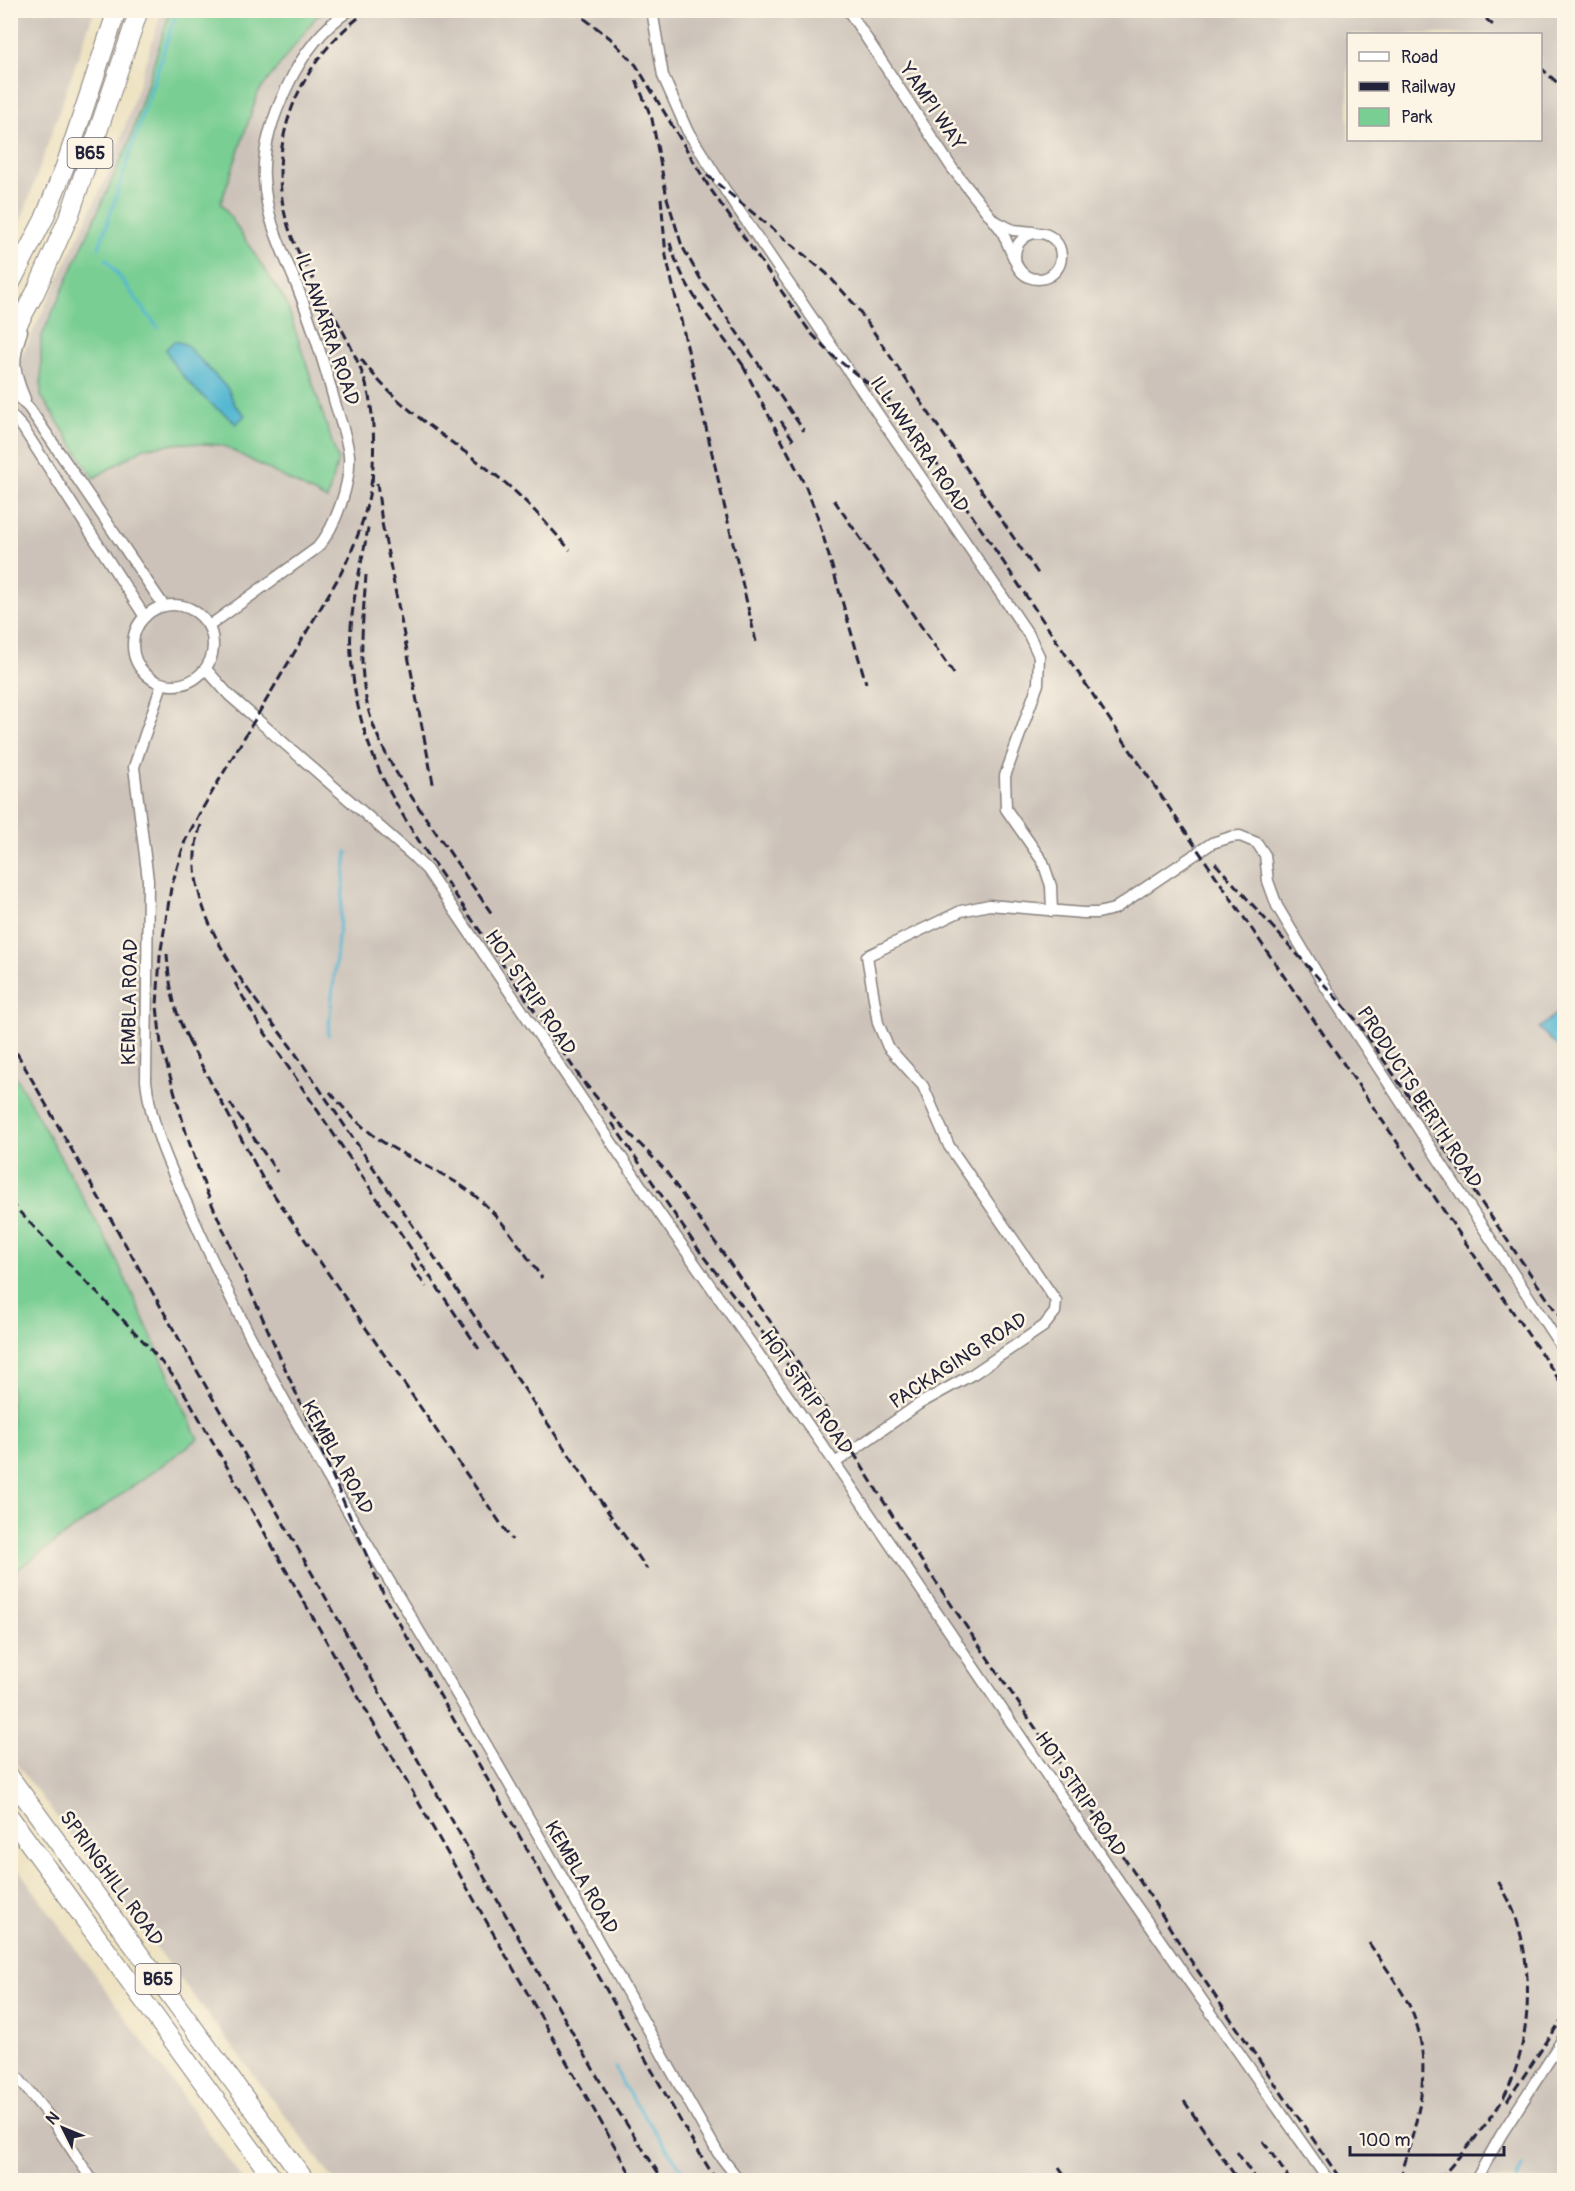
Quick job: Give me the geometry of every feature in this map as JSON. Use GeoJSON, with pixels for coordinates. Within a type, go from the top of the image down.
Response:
{"type":"FeatureCollection","features":[{"type":"Feature","properties":{"kind":"main road","name":"B65"},"geometry":{"type":"LineString","coordinates":[[10,339],[19,285],[65,166],[117,10]]}},
{"type":"Feature","properties":{"kind":"main road","name":"B65"},"geometry":{"type":"LineString","coordinates":[[19,285],[70,214],[139,10]]}},
{"type":"Feature","properties":{"kind":"main road","name":"SPRINGHILL ROAD"},"geometry":{"type":"LineString","coordinates":[[10,1776],[305,2181]]}},
{"type":"Feature","properties":{"kind":"main road","name":"B65"},"geometry":{"type":"LineString","coordinates":[[10,1817],[274,2181]]}},
{"type":"Feature","properties":{"kind":"street","name":"ILLAWARRA ROAD"},"geometry":{"type":"LineString","coordinates":[[209,626],[317,548],[329,533],[334,522],[347,475],[349,455],[345,436],[318,344],[269,220],[264,177],[269,138],[278,106],[291,79],[314,43],[350,10]]}},
{"type":"Feature","properties":{"kind":"street","name":"ILLAWARRA ROAD"},"geometry":{"type":"LineString","coordinates":[[652,10],[663,76],[687,130],[727,193],[1029,635],[1039,656],[1038,684],[1005,776],[1006,809],[1043,862],[1051,886],[1052,911]]}},
{"type":"Feature","properties":{"kind":"street","name":"YAMPI WAY"},"geometry":{"type":"LineString","coordinates":[[848,10],[956,173],[1005,236],[1020,270],[1032,278],[1043,279],[1055,272],[1061,261],[1060,248],[1054,239],[1039,233],[1013,230],[992,218]]}},
{"type":"Feature","properties":{"kind":"street"},"geometry":{"type":"LineString","coordinates":[[1015,261],[1020,241],[1029,235],[1039,233]]}},
{"type":"Feature","properties":{"kind":"street"},"geometry":{"type":"LineString","coordinates":[[19,285],[14,360],[16,380],[29,408],[164,606]]}},
{"type":"Feature","properties":{"kind":"street"},"geometry":{"type":"LineString","coordinates":[[10,389],[29,408]]}},
{"type":"Feature","properties":{"kind":"street"},"geometry":{"type":"LineString","coordinates":[[10,414],[19,423],[145,617]]}},
{"type":"Feature","properties":{"kind":"street"},"geometry":{"type":"LineString","coordinates":[[79,515],[92,502]]}},
{"type":"Feature","properties":{"kind":"street"},"geometry":{"type":"LineString","coordinates":[[164,606],[187,607],[200,615],[209,626],[214,646],[211,660],[206,669],[188,682],[174,685],[162,684],[147,676],[135,657],[134,638],[139,625],[145,617],[164,606]]}},
{"type":"Feature","properties":{"kind":"street","name":"HOT STRIP ROAD"},"geometry":{"type":"LineString","coordinates":[[206,669],[229,695],[427,870],[660,1214],[835,1463],[1116,1877],[1328,2181]]}},
{"type":"Feature","properties":{"kind":"street","name":"KEMBLA ROAD"},"geometry":{"type":"LineString","coordinates":[[162,684],[134,767],[148,880],[146,1082],[149,1106],[159,1140],[227,1291],[324,1471],[467,1711],[706,2132],[739,2181]]}},
{"type":"Feature","properties":{"kind":"street","name":"PRODUCTS BERTH ROAD"},"geometry":{"type":"LineString","coordinates":[[1052,911],[1098,913],[1114,909],[1199,851],[1223,838],[1240,836],[1257,843],[1265,855],[1272,895],[1317,973],[1564,1351]]}},
{"type":"Feature","properties":{"kind":"street","name":"PACKAGING ROAD"},"geometry":{"type":"LineString","coordinates":[[835,1463],[919,1404],[973,1374],[1044,1326],[1055,1312],[1056,1301],[949,1146],[923,1086],[888,1047],[882,1035],[867,956],[961,911],[989,905],[1052,911]]}},
{"type":"Feature","properties":{"kind":"street"},"geometry":{"type":"LineString","coordinates":[[1476,2181],[1501,2135],[1564,2037]]}},
{"type":"Feature","properties":{"kind":"street"},"geometry":{"type":"LineString","coordinates":[[10,2067],[52,2121],[92,2181]]}},
{"type":"Feature","properties":{"kind":"shaded area"},"geometry":{"type":"Polygon","coordinates":[[[10,11],[94,11],[11,250],[10,250],[10,11]]]}},
{"type":"Feature","properties":{"kind":"shaded area"},"geometry":{"type":"Polygon","coordinates":[[[162,11],[1564,11],[1564,2180],[334,2180],[11,1757],[10,380],[113,164],[162,11]]]}},
{"type":"Feature","properties":{"kind":"shaded area"},"geometry":{"type":"Polygon","coordinates":[[[11,1859],[243,2180],[11,2180],[11,1859]]]}},
{"type":"Feature","properties":{"kind":"green space"},"geometry":{"type":"Polygon","coordinates":[[[170,11],[326,11],[317,16],[258,93],[221,203],[286,302],[338,460],[327,500],[222,445],[183,443],[144,448],[94,478],[41,396],[41,338],[130,140],[170,11]]]}},
{"type":"Feature","properties":{"kind":"green space"},"geometry":{"type":"Polygon","coordinates":[[[11,1068],[113,1252],[198,1439],[11,1574],[11,1068]]]}},
{"type":"Feature","properties":{"kind":"water"},"geometry":{"type":"Polygon","coordinates":[[[174,341],[185,344],[228,389],[235,405],[245,415],[236,424],[204,398],[179,371],[166,349],[174,341]]]}},
{"type":"Feature","properties":{"kind":"water"},"geometry":{"type":"Polygon","coordinates":[[[1564,1009],[1564,1053],[1539,1028],[1564,1009]]]}},
{"type":"Feature","properties":{"kind":"waterway"},"geometry":{"type":"LineString","coordinates":[[99,248],[177,10]]}},
{"type":"Feature","properties":{"kind":"waterway"},"geometry":{"type":"LineString","coordinates":[[106,259],[158,328]]}},
{"type":"Feature","properties":{"kind":"waterway"},"geometry":{"type":"LineString","coordinates":[[328,1035],[347,852]]}},
{"type":"Feature","properties":{"kind":"waterway"},"geometry":{"type":"LineString","coordinates":[[615,2067],[623,2085],[689,2180]]}},
{"type":"Feature","properties":{"kind":"waterway"},"geometry":{"type":"LineString","coordinates":[[1516,2180],[1522,2166]]}},
{"type":"Feature","properties":{"kind":"railway"},"geometry":{"type":"LineString","coordinates":[[369,10],[342,32],[319,58],[301,87],[288,118],[281,151],[280,184],[286,218],[298,251],[343,331],[369,394],[374,446],[372,485]]}},
{"type":"Feature","properties":{"kind":"railway"},"geometry":{"type":"LineString","coordinates":[[573,10],[610,38],[636,65],[709,187],[810,332],[833,356],[893,403],[913,428],[1564,1387]]}},
{"type":"Feature","properties":{"kind":"railway"},"geometry":{"type":"LineString","coordinates":[[1476,10],[1494,26]]}},
{"type":"Feature","properties":{"kind":"railway"},"geometry":{"type":"LineString","coordinates":[[1542,69],[1564,89]]}},
{"type":"Feature","properties":{"kind":"railway"},"geometry":{"type":"LineString","coordinates":[[636,80],[652,119],[667,198],[682,246],[700,278],[804,431]]}},
{"type":"Feature","properties":{"kind":"railway"},"geometry":{"type":"LineString","coordinates":[[707,175],[826,273],[856,306],[1039,575]]}},
{"type":"Feature","properties":{"kind":"railway"},"geometry":{"type":"LineString","coordinates":[[661,198],[666,256],[757,646]]}},
{"type":"Feature","properties":{"kind":"railway"},"geometry":{"type":"LineString","coordinates":[[670,243],[676,261],[693,294],[747,371]]}},
{"type":"Feature","properties":{"kind":"railway"},"geometry":{"type":"LineString","coordinates":[[361,359],[376,378],[410,410],[512,489],[570,550]]}},
{"type":"Feature","properties":{"kind":"railway"},"geometry":{"type":"LineString","coordinates":[[743,366],[805,485],[817,515],[866,683]]}},
{"type":"Feature","properties":{"kind":"railway"},"geometry":{"type":"LineString","coordinates":[[781,421],[794,441]]}},
{"type":"Feature","properties":{"kind":"railway"},"geometry":{"type":"LineString","coordinates":[[372,478],[360,528],[340,575],[185,841],[171,888],[160,956],[157,1006],[161,1044],[187,1136],[207,1193],[385,1598],[716,2180]]}},
{"type":"Feature","properties":{"kind":"railway"},"geometry":{"type":"LineString","coordinates":[[377,483],[382,523],[434,788]]}},
{"type":"Feature","properties":{"kind":"railway"},"geometry":{"type":"LineString","coordinates":[[834,500],[954,674]]}},
{"type":"Feature","properties":{"kind":"railway"},"geometry":{"type":"LineString","coordinates":[[368,528],[353,606],[351,654],[355,693],[375,760],[406,821],[425,851],[588,1089]]}},
{"type":"Feature","properties":{"kind":"railway"},"geometry":{"type":"LineString","coordinates":[[366,575],[362,661],[365,695],[374,727],[403,784],[492,914]]}},
{"type":"Feature","properties":{"kind":"railway"},"geometry":{"type":"LineString","coordinates":[[201,825],[195,854],[197,884],[206,914],[236,972],[291,1047],[647,1569]]}},
{"type":"Feature","properties":{"kind":"railway"},"geometry":{"type":"LineString","coordinates":[[1215,863],[1357,1021],[1564,1323]]}},
{"type":"Feature","properties":{"kind":"railway"},"geometry":{"type":"LineString","coordinates":[[167,954],[174,1001],[181,1024],[192,1045]]}},
{"type":"Feature","properties":{"kind":"railway"},"geometry":{"type":"LineString","coordinates":[[235,983],[255,1018],[479,1349]]}},
{"type":"Feature","properties":{"kind":"railway"},"geometry":{"type":"LineString","coordinates":[[188,1040],[263,1179],[512,1540]]}},
{"type":"Feature","properties":{"kind":"railway"},"geometry":{"type":"LineString","coordinates":[[10,1041],[609,2097],[663,2180]]}},
{"type":"Feature","properties":{"kind":"railway"},"geometry":{"type":"LineString","coordinates":[[584,1082],[606,1109],[665,1170],[788,1347],[910,1544],[1341,2180]]}},
{"type":"Feature","properties":{"kind":"railway"},"geometry":{"type":"LineString","coordinates":[[330,1092],[351,1115],[382,1142],[472,1193],[507,1228],[542,1278]]}},
{"type":"Feature","properties":{"kind":"railway"},"geometry":{"type":"LineString","coordinates":[[230,1103],[277,1172]]}},
{"type":"Feature","properties":{"kind":"railway"},"geometry":{"type":"LineString","coordinates":[[612,1123],[703,1256],[805,1387]]}},
{"type":"Feature","properties":{"kind":"railway"},"geometry":{"type":"LineString","coordinates":[[10,1202],[146,1344],[174,1377],[190,1402],[634,2180]]}},
{"type":"Feature","properties":{"kind":"railway"},"geometry":{"type":"LineString","coordinates":[[411,1264],[426,1287]]}},
{"type":"Feature","properties":{"kind":"railway"},"geometry":{"type":"LineString","coordinates":[[1472,2142],[1506,2093],[1521,2051],[1525,2029],[1527,1984],[1522,1939],[1512,1908],[1498,1881]]}},
{"type":"Feature","properties":{"kind":"railway"},"geometry":{"type":"LineString","coordinates":[[1369,1943],[1407,2001],[1416,2023],[1421,2046],[1422,2090],[1413,2135],[1400,2180]]}},
{"type":"Feature","properties":{"kind":"railway"},"geometry":{"type":"LineString","coordinates":[[1507,2101],[1564,2016]]}},
{"type":"Feature","properties":{"kind":"railway"},"geometry":{"type":"LineString","coordinates":[[1184,2101],[1238,2180]]}},
{"type":"Feature","properties":{"kind":"railway"},"geometry":{"type":"LineString","coordinates":[[1439,2180],[1476,2137]]}},
{"type":"Feature","properties":{"kind":"railway"},"geometry":{"type":"LineString","coordinates":[[1263,2141],[1290,2180]]}},
{"type":"Feature","properties":{"kind":"railway"},"geometry":{"type":"LineString","coordinates":[[1237,2152],[1256,2180]]}},
{"type":"Feature","properties":{"kind":"railway"},"geometry":{"type":"LineString","coordinates":[[1059,2167],[1068,2180]]}},
{"type":"Feature","properties":{"kind":"railway"},"geometry":{"type":"LineString","coordinates":[[1040,2176],[1043,2180]]}}]}
